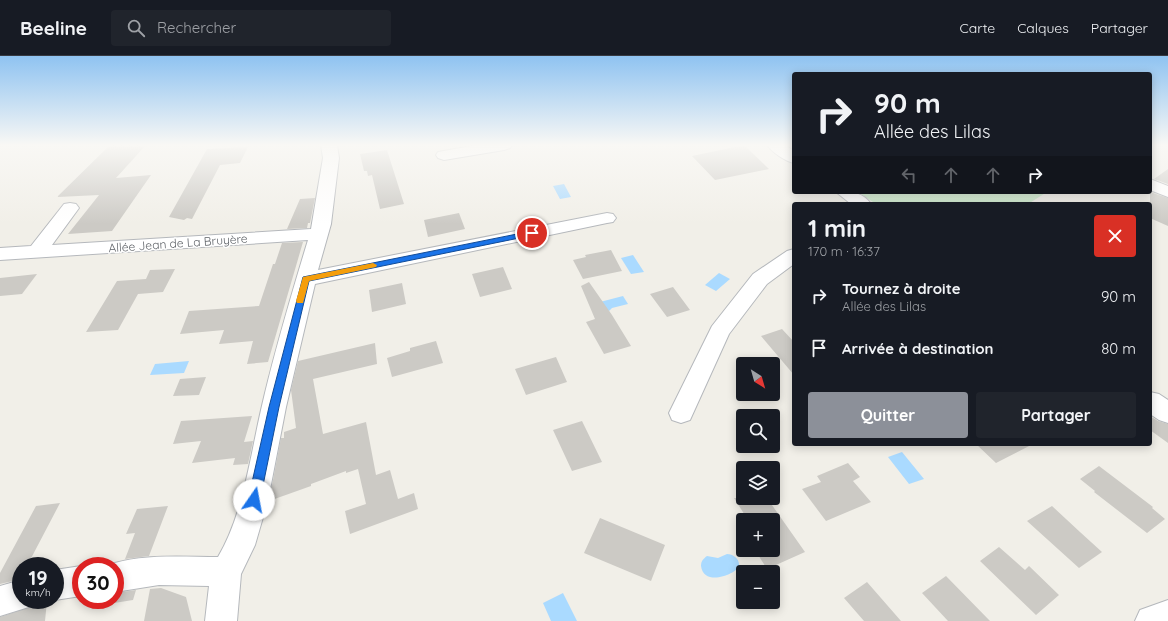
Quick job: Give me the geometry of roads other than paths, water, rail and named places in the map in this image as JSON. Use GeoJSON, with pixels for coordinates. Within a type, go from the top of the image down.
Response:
{"type":"FeatureCollection","features":[{"type":"Feature","properties":{"kind":"street"},"geometry":{"type":"LineString","coordinates":[[221,621],[226,572],[241,545],[254,500],[274,407],[306,279],[322,224],[328,171]]}},
{"type":"Feature","properties":{"kind":"street"},"geometry":{"type":"LineString","coordinates":[[1152,185],[1168,192]]}},
{"type":"Feature","properties":{"kind":"street"},"geometry":{"type":"LineString","coordinates":[[847,194],[859,202]]}},
{"type":"Feature","properties":{"kind":"street"},"geometry":{"type":"LineString","coordinates":[[37,251],[70,208]]}},
{"type":"Feature","properties":{"kind":"street"},"geometry":{"type":"LineString","coordinates":[[306,279],[607,218]]}},
{"type":"Feature","properties":{"kind":"street","name":"Allée Jean de La Bruyère"},"geometry":{"type":"LineString","coordinates":[[0,254],[319,234]]}},
{"type":"Feature","properties":{"kind":"street"},"geometry":{"type":"LineString","coordinates":[[681,413],[720,331],[760,279],[792,256]]}},
{"type":"Feature","properties":{"kind":"street"},"geometry":{"type":"LineString","coordinates":[[1152,402],[1168,413]]}},
{"type":"Feature","properties":{"kind":"street"},"geometry":{"type":"LineString","coordinates":[[124,576],[159,571],[226,572]]}},
{"type":"Feature","properties":{"kind":"street"},"geometry":{"type":"LineString","coordinates":[[0,601],[12,598]]}},
{"type":"Feature","properties":{"kind":"street"},"geometry":{"type":"LineString","coordinates":[[1151,621],[1168,616]]}},
{"type":"Feature","properties":{"kind":"water"},"geometry":{"type":"Polygon","coordinates":[[[564,184],[571,197],[560,199],[553,186],[564,184]]]}},
{"type":"Feature","properties":{"kind":"water"},"geometry":{"type":"Polygon","coordinates":[[[633,255],[644,272],[631,274],[621,258],[633,255]]]}},
{"type":"Feature","properties":{"kind":"water"},"geometry":{"type":"Polygon","coordinates":[[[719,273],[730,279],[716,291],[705,285],[719,273]]]}},
{"type":"Feature","properties":{"kind":"water"},"geometry":{"type":"Polygon","coordinates":[[[623,296],[628,304],[612,308],[609,311],[600,302],[623,296]]]}},
{"type":"Feature","properties":{"kind":"water"},"geometry":{"type":"Polygon","coordinates":[[[189,361],[184,373],[150,375],[155,364],[189,361]]]}},
{"type":"Feature","properties":{"kind":"water"},"geometry":{"type":"Polygon","coordinates":[[[902,452],[924,479],[909,484],[888,457],[902,452]]]}},
{"type":"Feature","properties":{"kind":"water"},"geometry":{"type":"Polygon","coordinates":[[[729,554],[737,559],[739,565],[736,565],[736,570],[733,572],[721,577],[714,578],[703,573],[701,566],[702,560],[707,556],[718,558],[729,554]]]}},
{"type":"Feature","properties":{"kind":"water"},"geometry":{"type":"Polygon","coordinates":[[[563,593],[577,621],[551,621],[543,603],[563,593]]]}}]}
